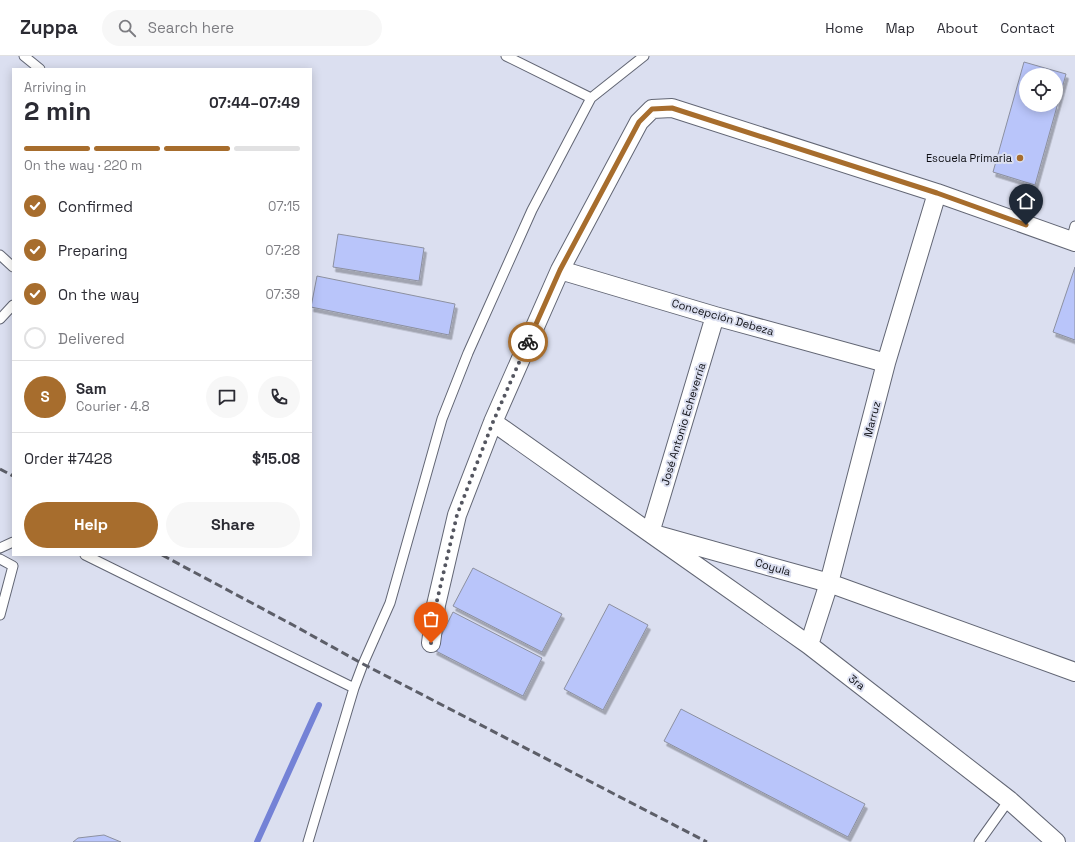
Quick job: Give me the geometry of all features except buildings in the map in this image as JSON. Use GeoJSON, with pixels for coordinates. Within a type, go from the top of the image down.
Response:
{"type":"FeatureCollection","features":[{"type":"Feature","properties":{"kind":"street"},"geometry":{"type":"LineString","coordinates":[[431,643],[436,605],[457,515],[493,422],[560,270],[639,122],[652,109],[672,108],[1074,236]]}},
{"type":"Feature","properties":{"kind":"street","name":"Marruz"},"geometry":{"type":"LineString","coordinates":[[809,645],[829,583],[886,363],[937,193]]}},
{"type":"Feature","properties":{"kind":"street","name":"Concepción Debeza"},"geometry":{"type":"LineString","coordinates":[[560,270],[716,316],[886,363]]}},
{"type":"Feature","properties":{"kind":"street","name":"José Antonio Echeverría"},"geometry":{"type":"LineString","coordinates":[[650,533],[716,316]]}},
{"type":"Feature","properties":{"kind":"street","name":"Coyula"},"geometry":{"type":"LineString","coordinates":[[493,422],[650,533],[829,583],[1075,672]]}},
{"type":"Feature","properties":{"kind":"street","name":"3ra"},"geometry":{"type":"LineString","coordinates":[[650,533],[809,645],[1009,800],[1056,842]]}},
{"type":"Feature","properties":{"kind":"lane"},"geometry":{"type":"LineString","coordinates":[[24,56],[39,68]]}},
{"type":"Feature","properties":{"kind":"lane"},"geometry":{"type":"LineString","coordinates":[[506,56],[591,98]]}},
{"type":"Feature","properties":{"kind":"lane"},"geometry":{"type":"LineString","coordinates":[[308,842],[354,688],[390,603],[442,419],[468,353],[532,210],[591,98],[644,56]]}},
{"type":"Feature","properties":{"kind":"lane"},"geometry":{"type":"LineString","coordinates":[[0,255],[12,266]]}},
{"type":"Feature","properties":{"kind":"lane"},"geometry":{"type":"LineString","coordinates":[[0,319],[12,306]]}},
{"type":"Feature","properties":{"kind":"lane"},"geometry":{"type":"LineString","coordinates":[[0,548],[12,542]]}},
{"type":"Feature","properties":{"kind":"lane"},"geometry":{"type":"LineString","coordinates":[[87,556],[354,688]]}},
{"type":"Feature","properties":{"kind":"lane"},"geometry":{"type":"LineString","coordinates":[[0,559],[13,566],[0,615]]}},
{"type":"Feature","properties":{"kind":"lane"},"geometry":{"type":"LineString","coordinates":[[979,842],[1009,800]]}},
{"type":"Feature","properties":{"kind":"waterway"},"geometry":{"type":"LineString","coordinates":[[257,842],[319,705]]}},
{"type":"Feature","properties":{"kind":"railway"},"geometry":{"type":"LineString","coordinates":[[0,469],[12,475]]}},
{"type":"Feature","properties":{"kind":"railway"},"geometry":{"type":"LineString","coordinates":[[164,556],[363,664],[707,842]]}},
{"type":"Feature","properties":{"kind":"way so far"},"geometry":{"type":"LineString","coordinates":[[431,643],[436,605],[457,515],[493,422],[528,342]]}},
{"type":"Feature","properties":{"kind":"place","name":"Escuela Primaria"},"geometry":{"type":"Point","coordinates":[1020,158]}},
{"type":"Feature","properties":{"kind":"route"},"geometry":{"type":"LineString","coordinates":[[528,342],[560,270],[639,122],[652,109],[672,108],[937,193],[1026,225]]}}]}
